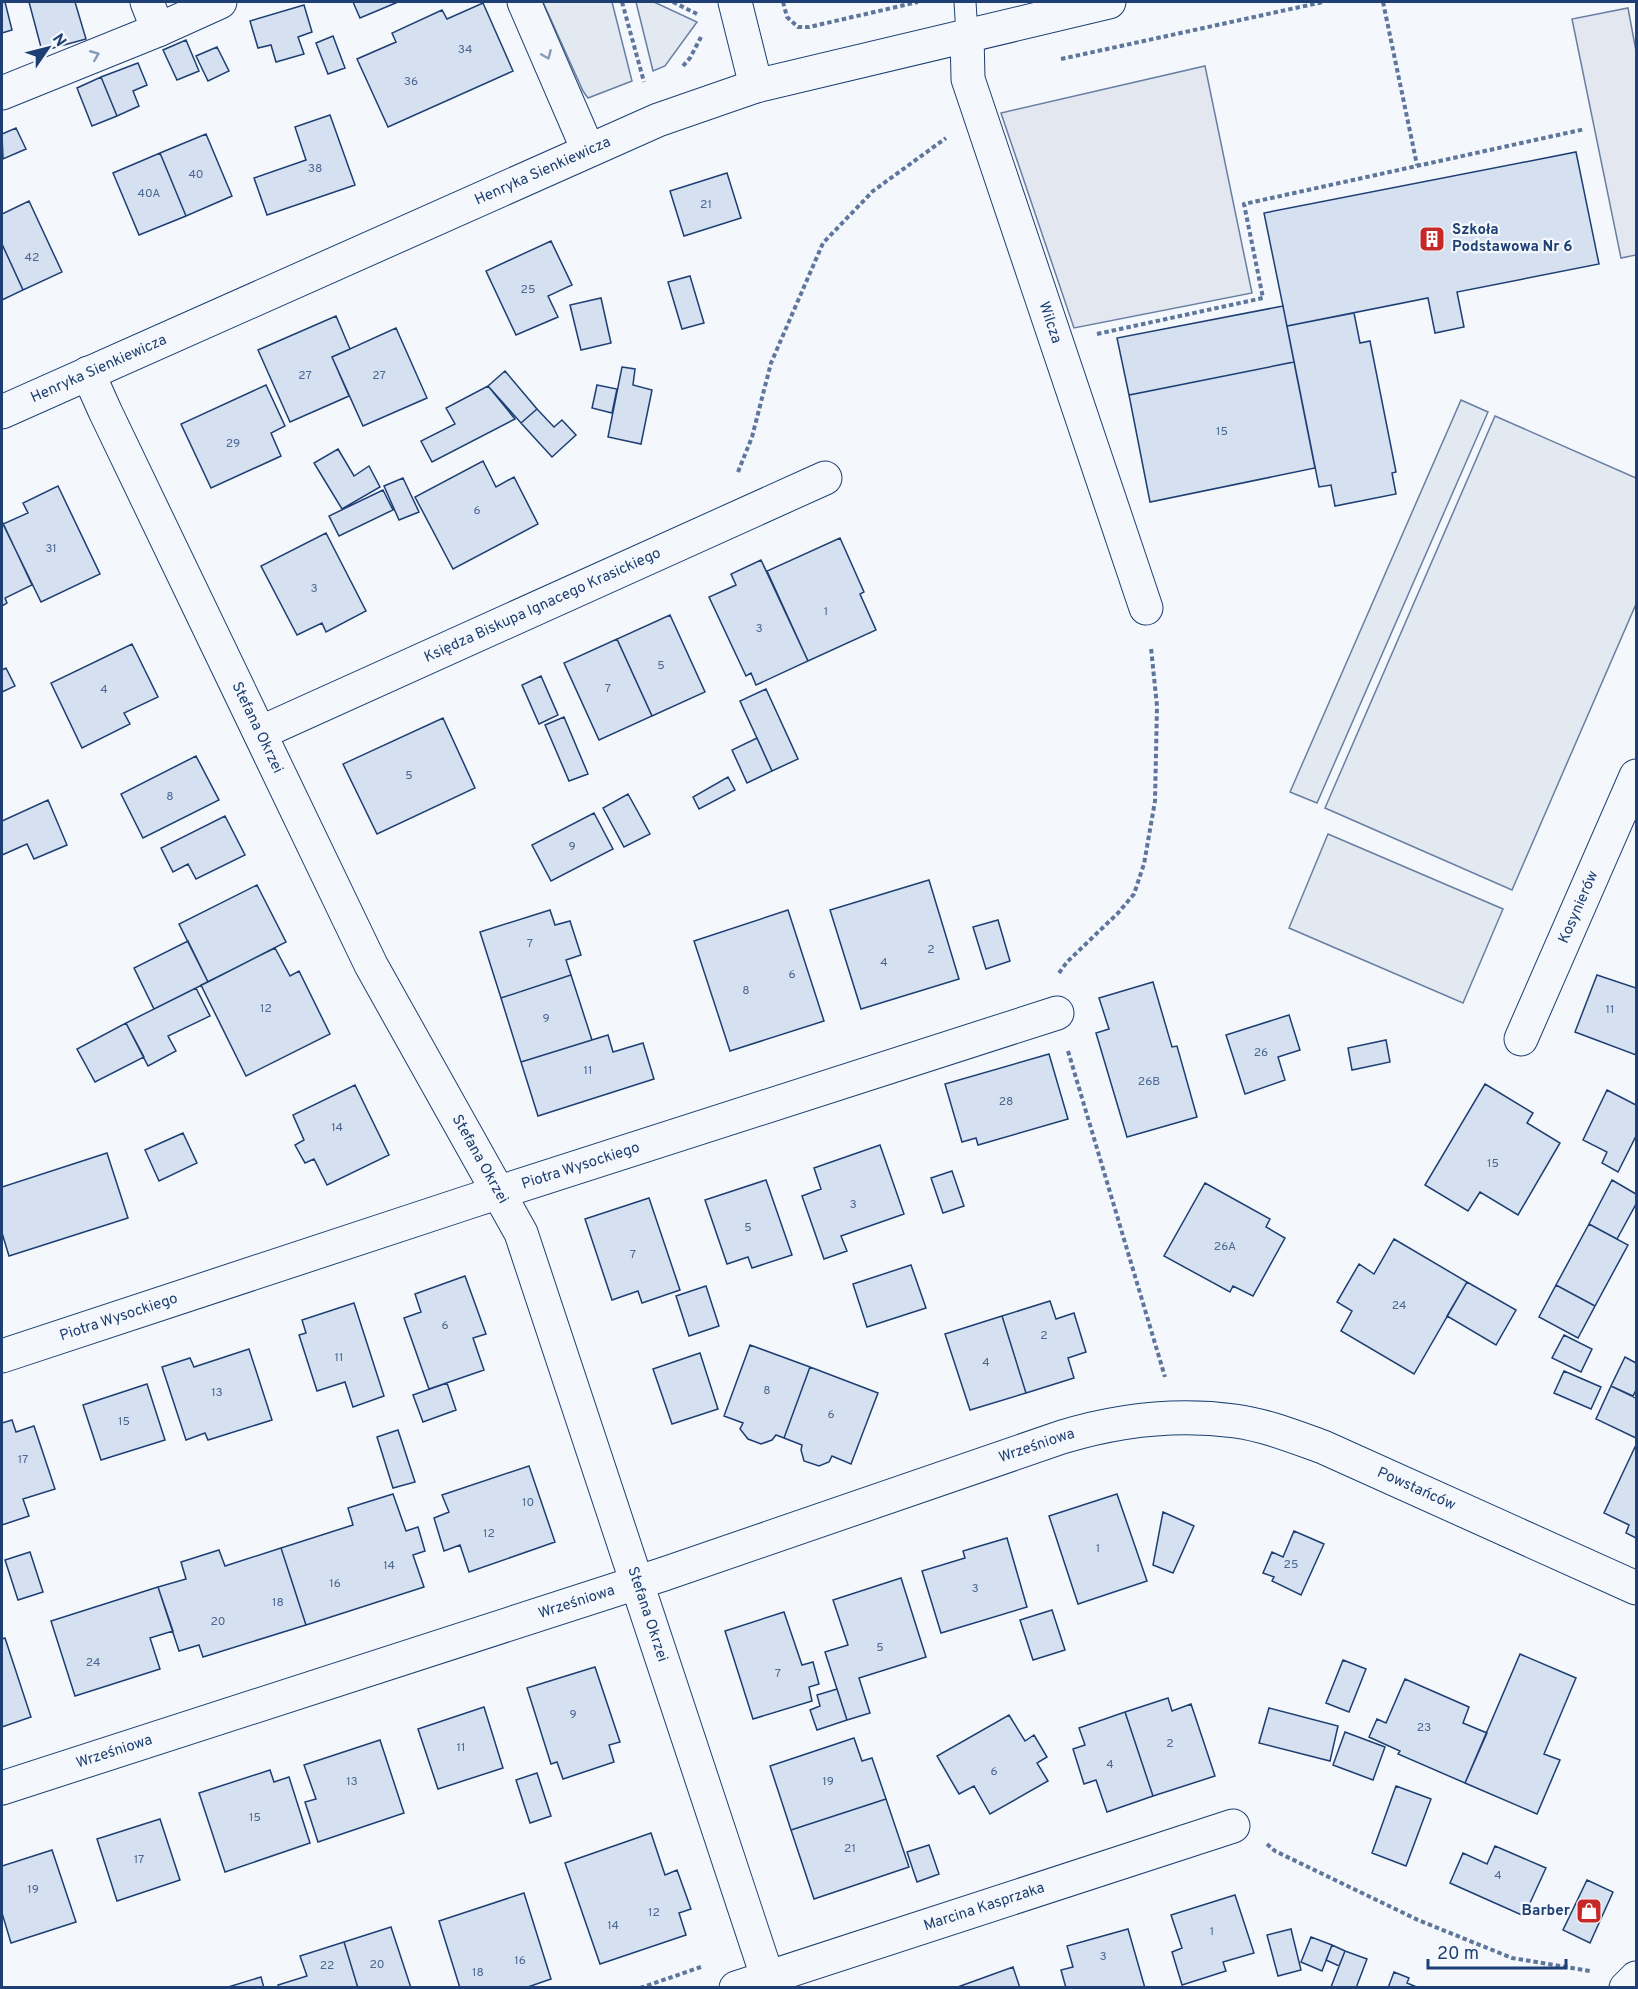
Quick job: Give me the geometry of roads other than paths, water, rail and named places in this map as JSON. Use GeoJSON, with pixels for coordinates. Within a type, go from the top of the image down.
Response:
{"type":"FeatureCollection","features":[{"type":"Feature","properties":{"kind":"street"},"geometry":{"type":"LineString","coordinates":[[2,93],[152,16],[220,2]]}},
{"type":"Feature","properties":{"kind":"street"},"geometry":{"type":"LineString","coordinates":[[524,2],[588,150]]}},
{"type":"Feature","properties":{"kind":"street"},"geometry":{"type":"LineString","coordinates":[[735,2],[756,86]]}},
{"type":"Feature","properties":{"kind":"street","name":"Henryka Sienkiewicza"},"geometry":{"type":"LineString","coordinates":[[2,412],[658,120],[756,86],[1109,2]]}},
{"type":"Feature","properties":{"kind":"street","name":"Wilcza"},"geometry":{"type":"LineString","coordinates":[[967,34],[968,79],[1146,608]]}},
{"type":"Feature","properties":{"kind":"street","name":"Stefana Okrzei"},"geometry":{"type":"LineString","coordinates":[[88,373],[371,965],[521,1233],[636,1582],[753,1985]]}},
{"type":"Feature","properties":{"kind":"street","name":"Księdza Biskupa Ignacego Krasickiego"},"geometry":{"type":"LineString","coordinates":[[260,732],[825,478]]}},
{"type":"Feature","properties":{"kind":"street","name":"Kosynierów"},"geometry":{"type":"LineString","coordinates":[[1521,1039],[1636,776]]}},
{"type":"Feature","properties":{"kind":"street","name":"Piotra Wysockiego"},"geometry":{"type":"LineString","coordinates":[[2,1356],[1057,1013]]}},
{"type":"Feature","properties":{"kind":"street","name":"Wrześniowa"},"geometry":{"type":"LineString","coordinates":[[2,1788],[636,1582],[1098,1426],[1142,1419],[1189,1418]]}},
{"type":"Feature","properties":{"kind":"street","name":"Powstańców"},"geometry":{"type":"LineString","coordinates":[[1189,1418],[1236,1421],[1280,1432],[1323,1447],[1636,1588]]}},
{"type":"Feature","properties":{"kind":"street","name":"Marcina Kasprzaka"},"geometry":{"type":"LineString","coordinates":[[753,1985],[1233,1826]]}},
{"type":"Feature","properties":{"kind":"street"},"geometry":{"type":"LineString","coordinates":[[1626,1988],[1636,1978]]}},
{"type":"Feature","properties":{"kind":"lane"},"geometry":{"type":"LineString","coordinates":[[965,2],[967,34]]}},
{"type":"Feature","properties":{"kind":"place","name":"Szkoła Podstawowa Nr 6"},"geometry":{"type":"Point","coordinates":[1432,239]}},
{"type":"Feature","properties":{"kind":"place","name":"Barber"},"geometry":{"type":"Point","coordinates":[1589,1911]}}]}
